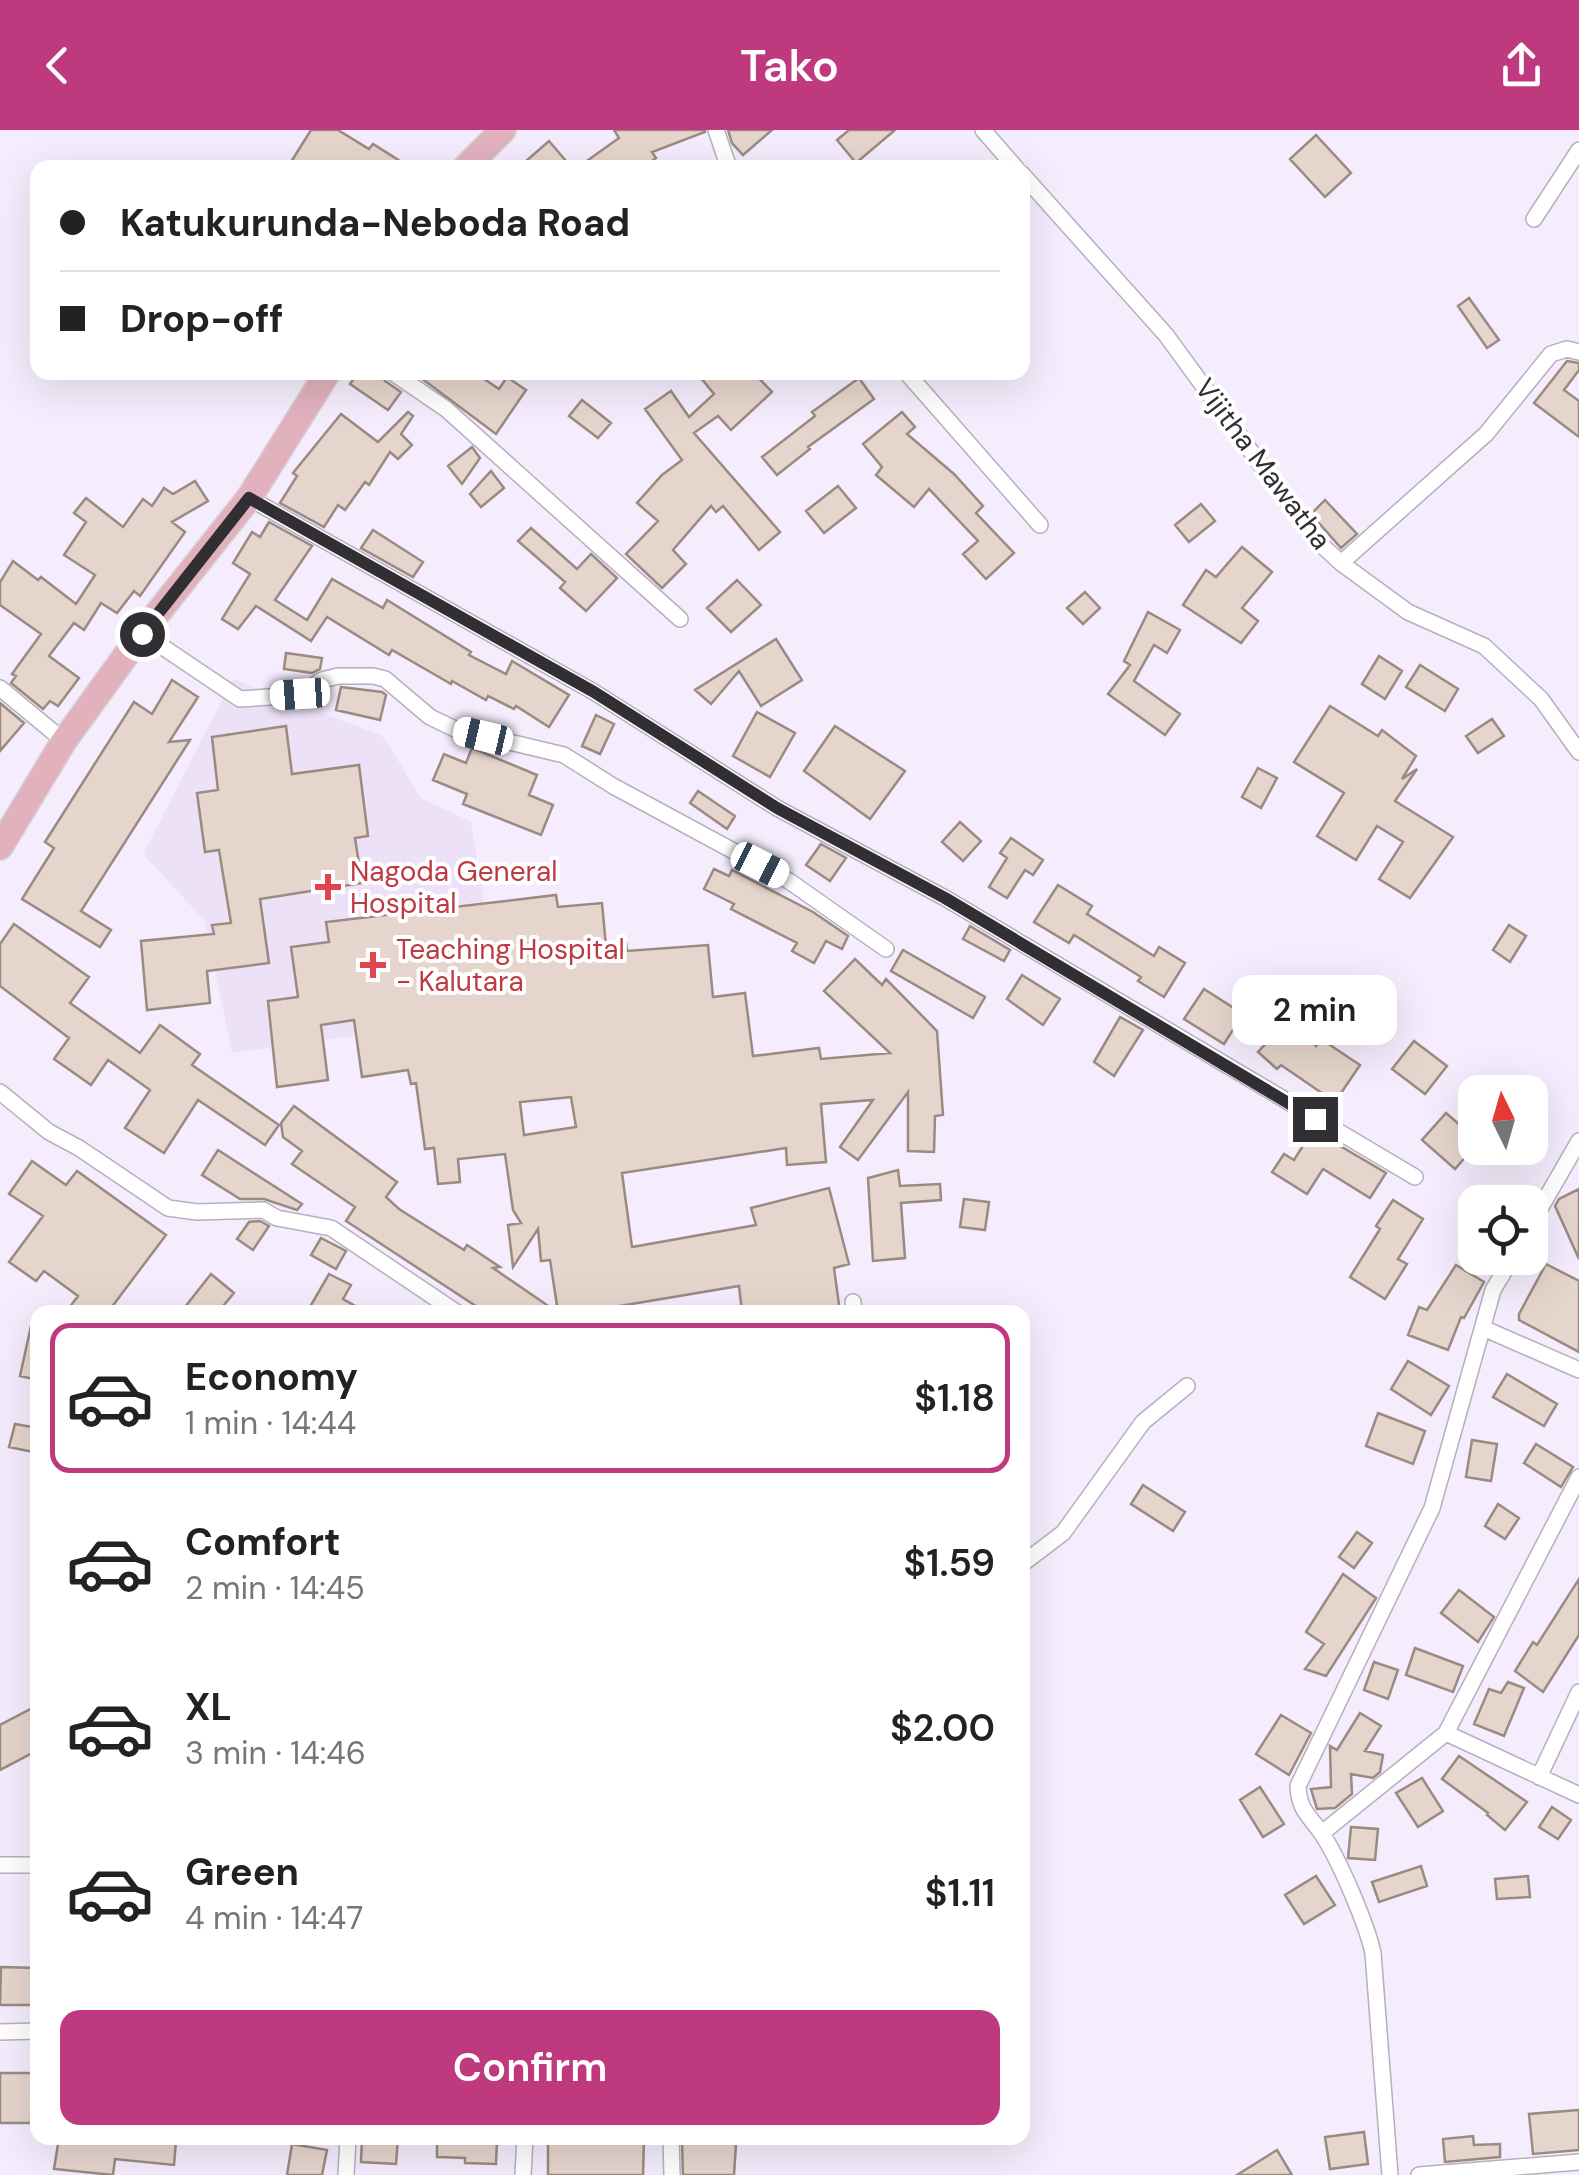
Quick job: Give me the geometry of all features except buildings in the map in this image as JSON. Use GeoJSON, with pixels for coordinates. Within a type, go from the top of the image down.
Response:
{"type":"FeatureCollection","features":[{"type":"Feature","properties":{"kind":"main road"},"geometry":{"type":"LineString","coordinates":[[473,160],[503,130]]}},
{"type":"Feature","properties":{"kind":"main road"},"geometry":{"type":"LineString","coordinates":[[0,847],[64,741],[249,498],[323,380]]}},
{"type":"Feature","properties":{"kind":"street"},"geometry":{"type":"LineString","coordinates":[[716,130],[726,160]]}},
{"type":"Feature","properties":{"kind":"street"},"geometry":{"type":"LineString","coordinates":[[983,130],[1009,160]]}},
{"type":"Feature","properties":{"kind":"street"},"geometry":{"type":"LineString","coordinates":[[1534,219],[1579,150]]}},
{"type":"Feature","properties":{"kind":"street","name":"Vijitha Mawatha"},"geometry":{"type":"LineString","coordinates":[[1030,183],[1166,336],[1315,539],[1340,563],[1408,612],[1484,646],[1541,699],[1579,752]]}},
{"type":"Feature","properties":{"kind":"street"},"geometry":{"type":"LineString","coordinates":[[1340,563],[1486,434],[1550,354],[1567,349],[1579,352]]}},
{"type":"Feature","properties":{"kind":"street"},"geometry":{"type":"LineString","coordinates":[[404,380],[446,408],[680,619]]}},
{"type":"Feature","properties":{"kind":"street"},"geometry":{"type":"LineString","coordinates":[[913,380],[1040,525]]}},
{"type":"Feature","properties":{"kind":"street"},"geometry":{"type":"LineString","coordinates":[[249,498],[594,692],[777,808],[945,898],[1415,1178]]}},
{"type":"Feature","properties":{"kind":"street"},"geometry":{"type":"LineString","coordinates":[[142,634],[240,700],[300,694],[322,680],[358,674],[384,680],[430,717],[454,729],[564,755],[613,786],[790,880],[886,949]]}},
{"type":"Feature","properties":{"kind":"street"},"geometry":{"type":"LineString","coordinates":[[0,688],[64,741]]}},
{"type":"Feature","properties":{"kind":"street"},"geometry":{"type":"LineString","coordinates":[[0,1092],[49,1132],[168,1208],[197,1212],[263,1210],[277,1218],[331,1228],[446,1305]]}},
{"type":"Feature","properties":{"kind":"street"},"geometry":{"type":"LineString","coordinates":[[1548,1195],[1579,1141]]}},
{"type":"Feature","properties":{"kind":"street"},"geometry":{"type":"LineString","coordinates":[[1390,2175],[1369,1934],[1322,1833],[1303,1813],[1298,1786],[1432,1508],[1493,1290],[1502,1275]]}},
{"type":"Feature","properties":{"kind":"street"},"geometry":{"type":"LineString","coordinates":[[1483,1328],[1579,1370]]}},
{"type":"Feature","properties":{"kind":"street"},"geometry":{"type":"LineString","coordinates":[[1030,1558],[1062,1533],[1143,1422],[1187,1386]]}},
{"type":"Feature","properties":{"kind":"street"},"geometry":{"type":"LineString","coordinates":[[1322,1833],[1446,1733],[1579,1477]]}},
{"type":"Feature","properties":{"kind":"street"},"geometry":{"type":"LineString","coordinates":[[1539,1777],[1579,1692]]}},
{"type":"Feature","properties":{"kind":"street"},"geometry":{"type":"LineString","coordinates":[[1446,1733],[1579,1795]]}},
{"type":"Feature","properties":{"kind":"street"},"geometry":{"type":"LineString","coordinates":[[0,1865],[30,1865]]}},
{"type":"Feature","properties":{"kind":"street"},"geometry":{"type":"LineString","coordinates":[[0,2032],[30,2032]]}},
{"type":"Feature","properties":{"kind":"street"},"geometry":{"type":"LineString","coordinates":[[346,2175],[348,2145]]}},
{"type":"Feature","properties":{"kind":"street"},"geometry":{"type":"LineString","coordinates":[[523,2175],[525,2145]]}},
{"type":"Feature","properties":{"kind":"street"},"geometry":{"type":"LineString","coordinates":[[671,2145],[672,2175]]}},
{"type":"Feature","properties":{"kind":"street"},"geometry":{"type":"LineString","coordinates":[[1419,2175],[1579,2162]]}},
{"type":"Feature","properties":{"kind":"shaded area","name":"Nagoda General Hospital"},"geometry":{"type":"Polygon","coordinates":[[[233,679],[383,736],[421,798],[471,822],[502,1015],[232,1053],[205,921],[143,854],[233,679]]]}},
{"type":"Feature","properties":{"kind":"place","name":"Nagoda General Hospital"},"geometry":{"type":"Point","coordinates":[328,887]}},
{"type":"Feature","properties":{"kind":"place","name":"Teaching Hospital - Kalutara"},"geometry":{"type":"Point","coordinates":[373,965]}},
{"type":"Feature","properties":{"kind":"route"},"geometry":{"type":"LineString","coordinates":[[142,634],[249,498],[594,692],[777,808],[945,898],[1315,1119]]}}]}
